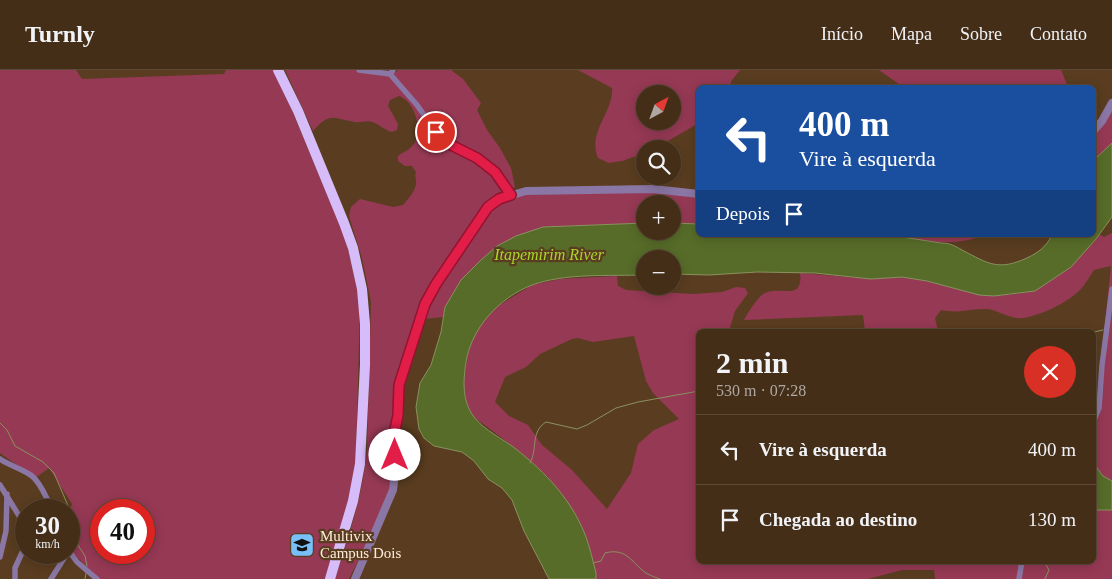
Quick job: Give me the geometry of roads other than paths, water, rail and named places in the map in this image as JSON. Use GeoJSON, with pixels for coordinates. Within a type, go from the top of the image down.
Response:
{"type":"FeatureCollection","features":[{"type":"Feature","properties":{"kind":"highway"},"geometry":{"type":"LineString","coordinates":[[278,70],[304,127],[354,248],[362,290],[365,324],[365,364],[360,464],[353,502],[330,579]]}},
{"type":"Feature","properties":{"kind":"highway"},"geometry":{"type":"LineString","coordinates":[[324,579],[335,560]]}},
{"type":"Feature","properties":{"kind":"street"},"geometry":{"type":"LineString","coordinates":[[359,70],[392,72],[436,132],[453,146],[477,158],[495,172],[511,195]]}},
{"type":"Feature","properties":{"kind":"street"},"geometry":{"type":"LineString","coordinates":[[1096,128],[1112,103]]}},
{"type":"Feature","properties":{"kind":"street"},"geometry":{"type":"LineString","coordinates":[[355,579],[393,490],[396,473],[394,435],[398,415],[399,385],[425,304],[436,284],[488,207],[499,199],[526,191],[635,189],[696,194]]}},
{"type":"Feature","properties":{"kind":"street"},"geometry":{"type":"LineString","coordinates":[[1096,415],[1099,408],[1102,365],[1112,289]]}},
{"type":"Feature","properties":{"kind":"street"},"geometry":{"type":"LineString","coordinates":[[0,459],[30,474],[40,486],[46,499]]}},
{"type":"Feature","properties":{"kind":"street"},"geometry":{"type":"LineString","coordinates":[[0,484],[15,508]]}},
{"type":"Feature","properties":{"kind":"street"},"geometry":{"type":"LineString","coordinates":[[0,557],[6,531],[7,494]]}},
{"type":"Feature","properties":{"kind":"street"},"geometry":{"type":"LineString","coordinates":[[15,579],[17,564]]}},
{"type":"Feature","properties":{"kind":"street"},"geometry":{"type":"LineString","coordinates":[[51,579],[61,564]]}},
{"type":"Feature","properties":{"kind":"street"},"geometry":{"type":"LineString","coordinates":[[79,564],[97,579]]}},
{"type":"Feature","properties":{"kind":"street"},"geometry":{"type":"LineString","coordinates":[[1019,579],[1022,564]]}},
{"type":"Feature","properties":{"kind":"water","name":"Itapemirim River"},"geometry":{"type":"Polygon","coordinates":[[[1112,143],[1112,217],[1096,239],[1071,267],[1035,291],[994,296],[979,295],[927,281],[902,277],[871,279],[815,273],[757,272],[709,275],[681,274],[681,250],[636,250],[636,275],[588,276],[545,281],[532,285],[509,298],[489,315],[474,337],[466,362],[464,376],[465,398],[470,411],[478,422],[527,458],[566,499],[586,537],[596,579],[549,579],[524,531],[512,500],[502,488],[488,479],[474,461],[462,452],[434,446],[424,438],[419,429],[416,407],[420,383],[431,365],[441,332],[445,307],[461,280],[497,246],[516,236],[543,227],[636,223],[636,240],[681,240],[681,223],[696,224],[696,237],[903,237],[950,244],[979,259],[1001,265],[1027,258],[1045,246],[1051,237],[1096,237],[1096,158],[1112,143]]]}},
{"type":"Feature","properties":{"kind":"water"},"geometry":{"type":"Polygon","coordinates":[[[1096,467],[1103,476],[1112,481],[1112,510],[1096,510],[1096,467]]]}},
{"type":"Feature","properties":{"kind":"waterway"},"geometry":{"type":"LineString","coordinates":[[1096,332],[1103,330]]}},
{"type":"Feature","properties":{"kind":"waterway"},"geometry":{"type":"LineString","coordinates":[[530,463],[536,436],[541,426],[546,422],[577,429],[616,408],[696,392]]}},
{"type":"Feature","properties":{"kind":"waterway"},"geometry":{"type":"LineString","coordinates":[[0,423],[7,430],[15,446],[43,462],[54,473],[72,515],[74,539],[85,556],[87,566]]}},
{"type":"Feature","properties":{"kind":"waterway"},"geometry":{"type":"LineString","coordinates":[[593,563],[601,561],[605,553],[622,553],[646,573],[660,579]]}},
{"type":"Feature","properties":{"kind":"waterway"},"geometry":{"type":"LineString","coordinates":[[1045,579],[1049,570],[1046,564]]}},
{"type":"Feature","properties":{"kind":"waterway"},"geometry":{"type":"LineString","coordinates":[[85,579],[86,573]]}},
{"type":"Feature","properties":{"kind":"place","name":"Multivix Campus Dois"},"geometry":{"type":"Point","coordinates":[302,545]}}]}
